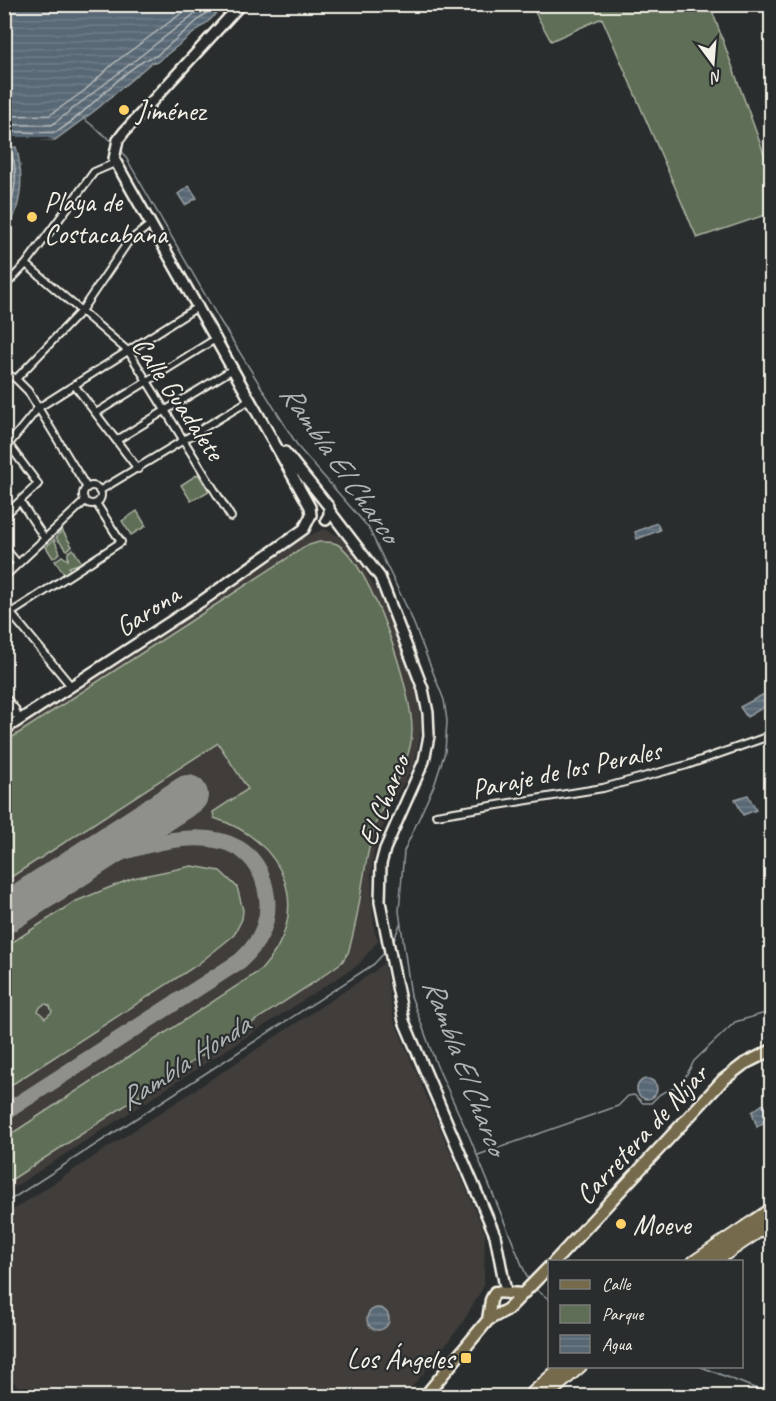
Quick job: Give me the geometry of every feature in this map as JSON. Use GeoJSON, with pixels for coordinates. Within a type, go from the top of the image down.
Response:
{"type":"FeatureCollection","features":[{"type":"Feature","properties":{"kind":"highway"},"geometry":{"type":"LineString","coordinates":[[697,1260],[771,1209]]}},
{"type":"Feature","properties":{"kind":"highway"},"geometry":{"type":"LineString","coordinates":[[716,1260],[771,1222]]}},
{"type":"Feature","properties":{"kind":"highway"},"geometry":{"type":"LineString","coordinates":[[530,1396],[561,1368]]}},
{"type":"Feature","properties":{"kind":"highway"},"geometry":{"type":"LineString","coordinates":[[546,1396],[578,1368]]}},
{"type":"Feature","properties":{"kind":"main road"},"geometry":{"type":"LineString","coordinates":[[115,163],[115,149],[124,132],[241,4]]}},
{"type":"Feature","properties":{"kind":"main road","name":"El Charco"},"geometry":{"type":"LineString","coordinates":[[115,163],[303,490],[311,513]]}},
{"type":"Feature","properties":{"kind":"main road","name":"El Charco"},"geometry":{"type":"LineString","coordinates":[[268,432],[343,525],[380,577],[423,689],[429,725],[427,750],[385,849],[381,864],[380,902],[406,1028],[491,1224],[498,1244],[505,1296]]}},
{"type":"Feature","properties":{"kind":"main road"},"geometry":{"type":"LineString","coordinates":[[297,536],[308,524],[315,504],[328,507],[325,521]]}},
{"type":"Feature","properties":{"kind":"main road"},"geometry":{"type":"LineString","coordinates":[[311,513],[315,521],[343,525]]}},
{"type":"Feature","properties":{"kind":"main road","name":"Garona"},"geometry":{"type":"LineString","coordinates":[[4,730],[18,716],[36,710],[297,536],[325,521]]}},
{"type":"Feature","properties":{"kind":"main road","name":"Carretera de Níjar"},"geometry":{"type":"LineString","coordinates":[[556,1260],[717,1085],[744,1064],[771,1050]]}},
{"type":"Feature","properties":{"kind":"main road"},"geometry":{"type":"LineString","coordinates":[[425,1396],[505,1296],[523,1294],[548,1267]]}},
{"type":"Feature","properties":{"kind":"main road"},"geometry":{"type":"LineString","coordinates":[[495,1308],[505,1311],[505,1296]]}},
{"type":"Feature","properties":{"kind":"street"},"geometry":{"type":"LineString","coordinates":[[4,287],[26,264],[94,172],[115,163]]}},
{"type":"Feature","properties":{"kind":"street"},"geometry":{"type":"LineString","coordinates":[[16,379],[81,311],[128,242],[152,224]]}},
{"type":"Feature","properties":{"kind":"street","name":"Calle Guadalete"},"geometry":{"type":"LineString","coordinates":[[26,264],[129,352],[231,517]]}},
{"type":"Feature","properties":{"kind":"street"},"geometry":{"type":"LineString","coordinates":[[5,513],[38,484],[7,447],[38,408],[199,306]]}},
{"type":"Feature","properties":{"kind":"street"},"geometry":{"type":"LineString","coordinates":[[96,413],[217,338]]}},
{"type":"Feature","properties":{"kind":"street"},"geometry":{"type":"LineString","coordinates":[[117,440],[233,369]]}},
{"type":"Feature","properties":{"kind":"street"},"geometry":{"type":"LineString","coordinates":[[4,372],[16,379],[38,408],[87,488]]}},
{"type":"Feature","properties":{"kind":"street"},"geometry":{"type":"LineString","coordinates":[[75,386],[138,468]]}},
{"type":"Feature","properties":{"kind":"street"},"geometry":{"type":"LineString","coordinates":[[99,491],[250,400]]}},
{"type":"Feature","properties":{"kind":"street"},"geometry":{"type":"LineString","coordinates":[[87,488],[93,487],[99,491]]}},
{"type":"Feature","properties":{"kind":"street"},"geometry":{"type":"LineString","coordinates":[[87,488],[83,495],[85,501],[91,504],[96,503]]}},
{"type":"Feature","properties":{"kind":"street"},"geometry":{"type":"LineString","coordinates":[[96,503],[100,496],[99,491]]}},
{"type":"Feature","properties":{"kind":"street"},"geometry":{"type":"LineString","coordinates":[[20,501],[45,538]]}},
{"type":"Feature","properties":{"kind":"street"},"geometry":{"type":"LineString","coordinates":[[4,577],[85,501]]}},
{"type":"Feature","properties":{"kind":"street"},"geometry":{"type":"LineString","coordinates":[[11,613],[121,542],[96,503]]}},
{"type":"Feature","properties":{"kind":"street"},"geometry":{"type":"LineString","coordinates":[[4,546],[18,564]]}},
{"type":"Feature","properties":{"kind":"street"},"geometry":{"type":"LineString","coordinates":[[4,605],[72,686]]}},
{"type":"Feature","properties":{"kind":"street"},"geometry":{"type":"LineString","coordinates":[[4,696],[18,716],[4,720]]}},
{"type":"Feature","properties":{"kind":"street","name":"Paraje de los Perales"},"geometry":{"type":"LineString","coordinates":[[436,815],[603,788],[687,765],[771,735]]}},
{"type":"Feature","properties":{"kind":"shaded area"},"geometry":{"type":"Polygon","coordinates":[[[324,529],[343,538],[362,565],[396,625],[419,699],[421,730],[415,763],[391,805],[374,853],[371,874],[372,902],[375,933],[379,940],[358,965],[5,1193],[5,731],[300,539],[324,529]]]}},
{"type":"Feature","properties":{"kind":"shaded area"},"geometry":{"type":"Polygon","coordinates":[[[384,962],[394,1020],[485,1233],[484,1286],[461,1325],[422,1375],[404,1396],[26,1396],[5,1372],[4,1216],[375,971],[384,962]]]}},
{"type":"Feature","properties":{"kind":"green space"},"geometry":{"type":"Polygon","coordinates":[[[531,5],[710,5],[771,173],[771,213],[697,238],[602,18],[551,41],[531,5]]]}},
{"type":"Feature","properties":{"kind":"green space"},"geometry":{"type":"Polygon","coordinates":[[[198,474],[209,491],[191,501],[181,485],[198,474]]]}},
{"type":"Feature","properties":{"kind":"green space"},"geometry":{"type":"Polygon","coordinates":[[[137,511],[146,526],[131,535],[122,521],[137,511]]]}},
{"type":"Feature","properties":{"kind":"green space"},"geometry":{"type":"Polygon","coordinates":[[[62,530],[72,546],[67,550],[56,538],[62,530]]]}},
{"type":"Feature","properties":{"kind":"green space"},"geometry":{"type":"Polygon","coordinates":[[[54,539],[60,553],[53,558],[46,547],[54,539]]]}},
{"type":"Feature","properties":{"kind":"green space"},"geometry":{"type":"Polygon","coordinates":[[[319,542],[337,544],[350,556],[376,601],[398,660],[412,731],[407,757],[374,828],[348,953],[342,962],[316,981],[5,1184],[5,1138],[261,970],[277,947],[286,924],[289,902],[284,880],[274,860],[259,843],[239,828],[214,818],[213,812],[248,789],[218,743],[5,881],[5,742],[306,546],[319,542]]]}},
{"type":"Feature","properties":{"kind":"green space"},"geometry":{"type":"Polygon","coordinates":[[[73,549],[82,563],[69,567],[70,570],[64,574],[55,561],[62,556],[68,560],[68,552],[73,549]]]}},
{"type":"Feature","properties":{"kind":"green space"},"geometry":{"type":"Polygon","coordinates":[[[192,866],[220,871],[237,887],[243,910],[242,919],[234,935],[197,965],[5,1089],[5,947],[74,902],[133,878],[192,866]],[[46,1004],[41,1006],[38,1011],[45,1018],[52,1012],[50,1006],[46,1004]]]}},
{"type":"Feature","properties":{"kind":"water"},"geometry":{"type":"Polygon","coordinates":[[[4,5],[225,5],[210,20],[156,63],[152,62],[97,109],[55,140],[5,138],[4,5]]]}},
{"type":"Feature","properties":{"kind":"water"},"geometry":{"type":"Polygon","coordinates":[[[16,147],[21,181],[20,193],[15,215],[5,236],[5,148],[16,147]]]}},
{"type":"Feature","properties":{"kind":"water"},"geometry":{"type":"Polygon","coordinates":[[[189,186],[197,198],[185,205],[178,194],[189,186]]]}},
{"type":"Feature","properties":{"kind":"water"},"geometry":{"type":"Polygon","coordinates":[[[657,523],[660,530],[637,539],[635,532],[657,523]]]}},
{"type":"Feature","properties":{"kind":"water"},"geometry":{"type":"Polygon","coordinates":[[[766,693],[771,703],[747,717],[740,707],[766,693]]]}},
{"type":"Feature","properties":{"kind":"water"},"geometry":{"type":"Polygon","coordinates":[[[748,795],[756,810],[743,815],[735,799],[748,795]]]}},
{"type":"Feature","properties":{"kind":"water"},"geometry":{"type":"Polygon","coordinates":[[[647,1079],[654,1082],[657,1089],[654,1096],[647,1099],[640,1096],[637,1089],[640,1082],[647,1079]]]}},
{"type":"Feature","properties":{"kind":"water"},"geometry":{"type":"Polygon","coordinates":[[[763,1104],[771,1111],[771,1117],[757,1127],[752,1112],[763,1104]]]}},
{"type":"Feature","properties":{"kind":"water"},"geometry":{"type":"Polygon","coordinates":[[[378,1308],[388,1315],[389,1319],[382,1329],[378,1330],[368,1323],[367,1319],[374,1309],[378,1308]]]}},
{"type":"Feature","properties":{"kind":"pier"},"geometry":{"type":"Polygon","coordinates":[[[44,137],[55,140],[4,141],[5,138],[44,137]]]}},
{"type":"Feature","properties":{"kind":"waterway","name":"Rambla El Charco"},"geometry":{"type":"LineString","coordinates":[[83,118],[113,142]]}},
{"type":"Feature","properties":{"kind":"waterway","name":"Rambla El Charco"},"geometry":{"type":"LineString","coordinates":[[121,149],[219,319],[299,448],[368,527],[410,614],[444,700],[447,721],[445,752],[435,783],[404,851],[399,911],[411,996],[437,1066],[470,1138],[529,1282]]}},
{"type":"Feature","properties":{"kind":"waterway","name":"Rambla Honda"},"geometry":{"type":"LineString","coordinates":[[393,943],[400,924]]}},
{"type":"Feature","properties":{"kind":"waterway","name":"Rambla Honda"},"geometry":{"type":"LineString","coordinates":[[4,1204],[374,964],[385,952]]}},
{"type":"Feature","properties":{"kind":"waterway"},"geometry":{"type":"LineString","coordinates":[[478,1155],[618,1106],[628,1096],[634,1095],[643,1103],[651,1103],[660,1094],[681,1085],[694,1061],[735,1022],[772,1011]]}},
{"type":"Feature","properties":{"kind":"waterway","name":"Rambla El Charco"},"geometry":{"type":"LineString","coordinates":[[534,1288],[548,1298]]}},
{"type":"Feature","properties":{"kind":"waterway","name":"Rambla El Charco"},"geometry":{"type":"LineString","coordinates":[[704,1368],[772,1395]]}},
{"type":"Feature","properties":{"kind":"taxiway"},"geometry":{"type":"LineString","coordinates":[[4,1113],[240,961],[258,940],[267,916],[267,897],[257,867],[238,848],[213,840],[184,839],[153,844],[122,852],[70,872]]}},
{"type":"Feature","properties":{"kind":"runway"},"geometry":{"type":"LineString","coordinates":[[4,914],[188,795]]}},
{"type":"Feature","properties":{"kind":"place","name":"Jiménez"},"geometry":{"type":"Point","coordinates":[124,110]}},
{"type":"Feature","properties":{"kind":"place","name":"Playa de Costacabana"},"geometry":{"type":"Point","coordinates":[32,217]}},
{"type":"Feature","properties":{"kind":"place","name":"Moeve"},"geometry":{"type":"Point","coordinates":[621,1224]}},
{"type":"Feature","properties":{"kind":"place","name":"Los Ángeles"},"geometry":{"type":"Point","coordinates":[466,1358]}}]}
